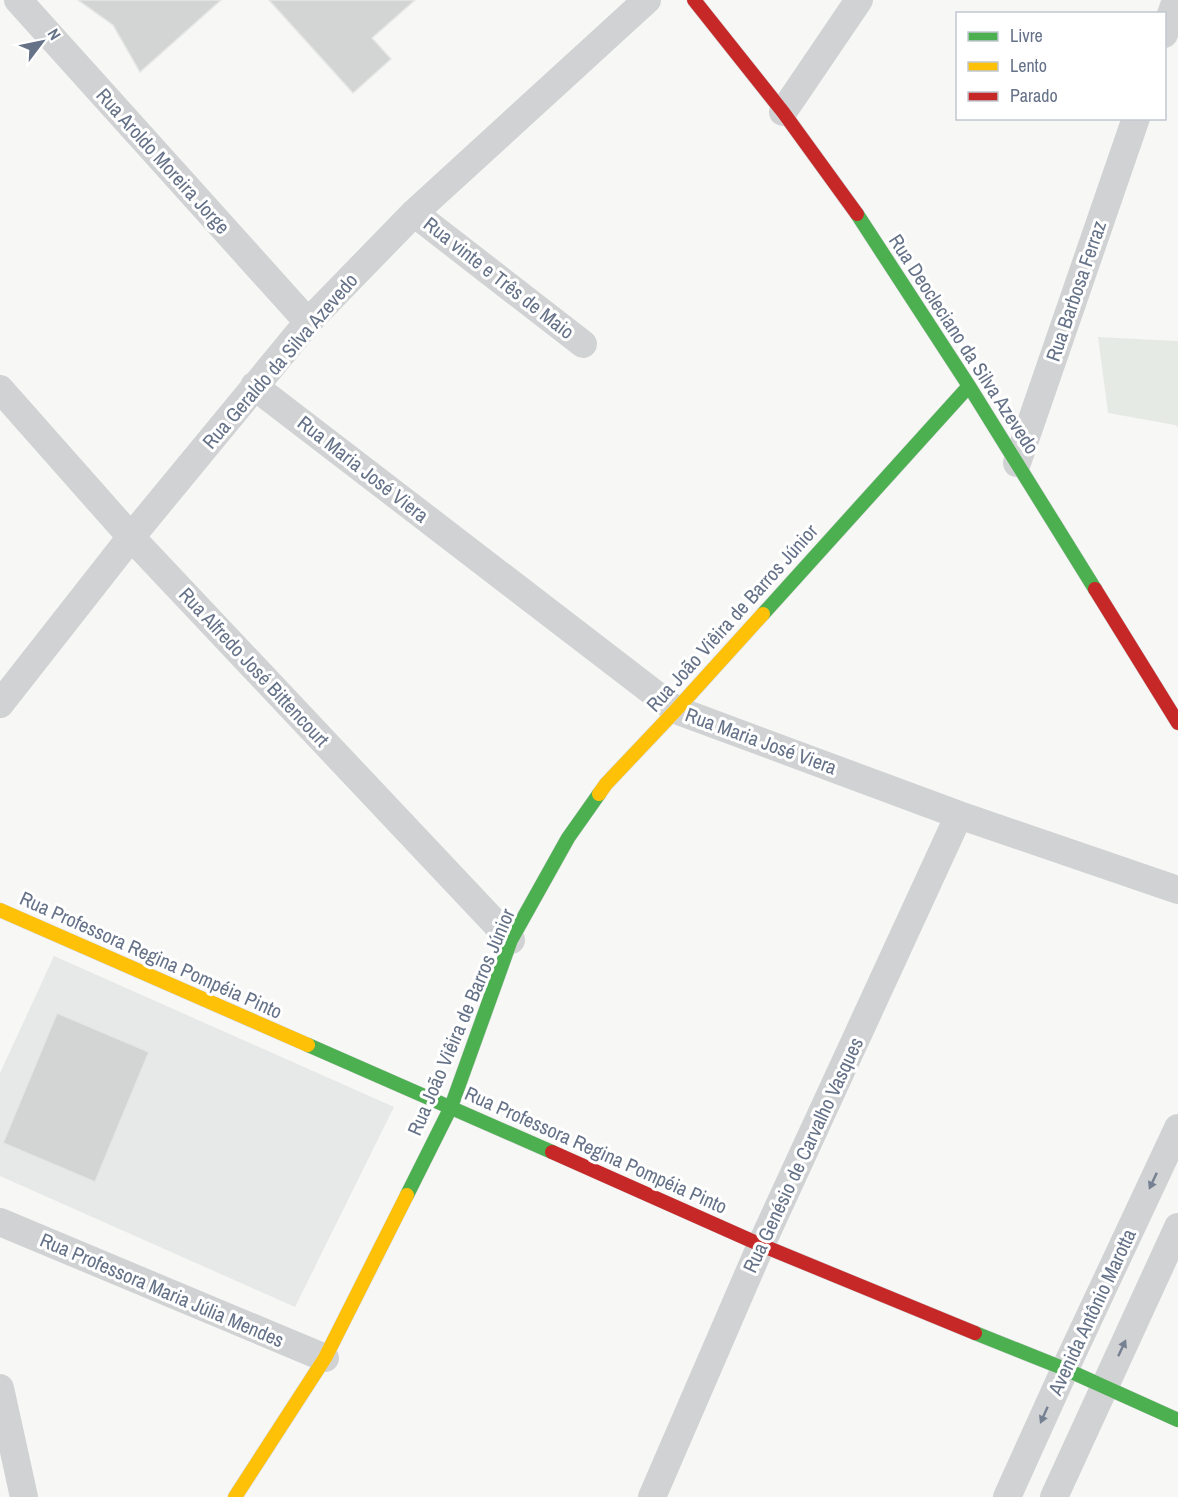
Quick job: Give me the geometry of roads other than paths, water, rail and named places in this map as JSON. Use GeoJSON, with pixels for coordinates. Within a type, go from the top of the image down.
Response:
{"type":"FeatureCollection","features":[{"type":"Feature","properties":{"kind":"street","name":"Rua Aroldo Moreira Jorge"},"geometry":{"type":"LineString","coordinates":[[18,0],[308,322]]}},
{"type":"Feature","properties":{"kind":"street","name":"Rua Geraldo da Silva Azevedo"},"geometry":{"type":"LineString","coordinates":[[0,704],[131,537],[308,322],[414,213],[647,0]]}},
{"type":"Feature","properties":{"kind":"street","name":"Rua Deocleciano da Silva Azevedo"},"geometry":{"type":"LineString","coordinates":[[694,0],[783,112],[846,197],[969,386],[1178,723]]}},
{"type":"Feature","properties":{"kind":"street"},"geometry":{"type":"LineString","coordinates":[[783,112],[859,0]]}},
{"type":"Feature","properties":{"kind":"street"},"geometry":{"type":"LineString","coordinates":[[1166,28],[1176,0]]}},
{"type":"Feature","properties":{"kind":"street","name":"Rua Barbosa Ferraz"},"geometry":{"type":"LineString","coordinates":[[1017,463],[1135,120]]}},
{"type":"Feature","properties":{"kind":"street","name":"Rua vinte e Três de Maio"},"geometry":{"type":"LineString","coordinates":[[414,213],[583,344]]}},
{"type":"Feature","properties":{"kind":"street","name":"Rua Maria José Viera"},"geometry":{"type":"LineString","coordinates":[[254,386],[676,710],[959,815],[1178,890]]}},
{"type":"Feature","properties":{"kind":"street","name":"Rua João Viêira de Barros Júnior"},"geometry":{"type":"LineString","coordinates":[[235,1497],[325,1358],[451,1107],[511,940],[568,838],[606,784],[676,710],[969,386]]}},
{"type":"Feature","properties":{"kind":"street","name":"Rua Alfredo José Bittencourt"},"geometry":{"type":"LineString","coordinates":[[0,389],[131,537],[511,940]]}},
{"type":"Feature","properties":{"kind":"street","name":"Rua Genésio de Carvalho Vasques"},"geometry":{"type":"LineString","coordinates":[[652,1497],[761,1245],[959,815]]}},
{"type":"Feature","properties":{"kind":"street","name":"Rua Professora Regina Pompéia Pinto"},"geometry":{"type":"LineString","coordinates":[[0,910],[761,1245],[1065,1369],[1178,1420]]}},
{"type":"Feature","properties":{"kind":"street","name":"Avenida Antônio Marotta"},"geometry":{"type":"LineString","coordinates":[[1007,1497],[1178,1128]]}},
{"type":"Feature","properties":{"kind":"street","name":"Rua Professora Maria Júlia Mendes"},"geometry":{"type":"LineString","coordinates":[[0,1222],[325,1358]]}},
{"type":"Feature","properties":{"kind":"street"},"geometry":{"type":"LineString","coordinates":[[1054,1497],[1178,1227]]}},
{"type":"Feature","properties":{"kind":"street"},"geometry":{"type":"LineString","coordinates":[[0,1388],[24,1497]]}}]}
